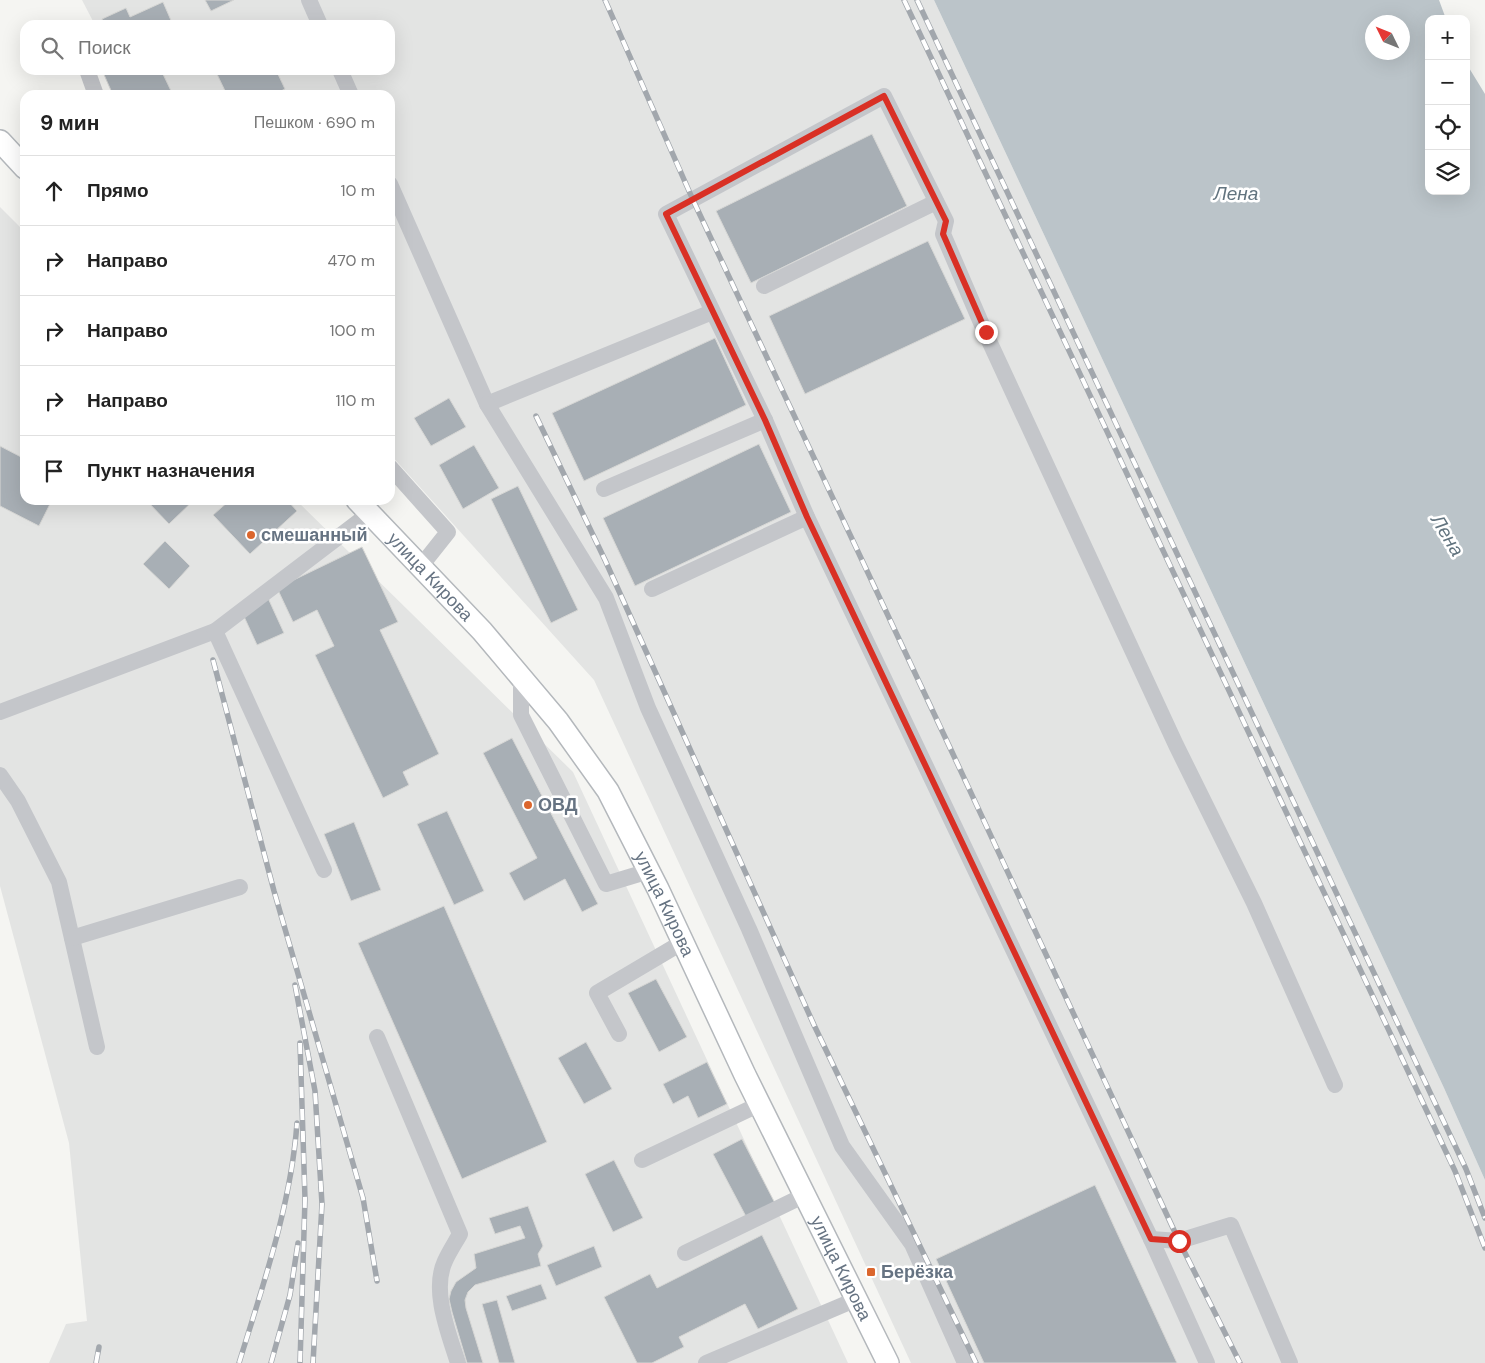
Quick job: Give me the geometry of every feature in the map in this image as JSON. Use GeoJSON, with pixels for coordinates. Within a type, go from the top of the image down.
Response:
{"type":"FeatureCollection","features":[{"type":"Feature","properties":{"kind":"main road"},"geometry":{"type":"LineString","coordinates":[[2,146],[20,163]]}},
{"type":"Feature","properties":{"kind":"main road","name":"улица Кирова"},"geometry":{"type":"LineString","coordinates":[[364,507],[482,631],[558,721],[608,791],[649,870],[760,1104],[888,1363]]}},
{"type":"Feature","properties":{"kind":"lane"},"geometry":{"type":"LineString","coordinates":[[309,0],[318,20]]}},
{"type":"Feature","properties":{"kind":"lane"},"geometry":{"type":"LineString","coordinates":[[88,75],[94,90]]}},
{"type":"Feature","properties":{"kind":"lane"},"geometry":{"type":"LineString","coordinates":[[342,75],[349,90]]}},
{"type":"Feature","properties":{"kind":"lane"},"geometry":{"type":"LineString","coordinates":[[1207,1363],[1151,1239],[807,517],[765,420],[666,214],[884,96],[946,221],[943,234],[986,332],[1176,745],[1254,903],[1336,1085]]}},
{"type":"Feature","properties":{"kind":"lane"},"geometry":{"type":"LineString","coordinates":[[395,195],[487,404],[606,598],[648,708],[749,929],[842,1146],[912,1244],[965,1363]]}},
{"type":"Feature","properties":{"kind":"lane"},"geometry":{"type":"LineString","coordinates":[[764,286],[936,202]]}},
{"type":"Feature","properties":{"kind":"lane"},"geometry":{"type":"LineString","coordinates":[[487,404],[712,312]]}},
{"type":"Feature","properties":{"kind":"lane"},"geometry":{"type":"LineString","coordinates":[[604,489],[765,420]]}},
{"type":"Feature","properties":{"kind":"lane"},"geometry":{"type":"LineString","coordinates":[[395,473],[448,532],[421,566]]}},
{"type":"Feature","properties":{"kind":"lane"},"geometry":{"type":"LineString","coordinates":[[0,712],[215,631],[364,507]]}},
{"type":"Feature","properties":{"kind":"lane"},"geometry":{"type":"LineString","coordinates":[[652,589],[807,517]]}},
{"type":"Feature","properties":{"kind":"lane"},"geometry":{"type":"LineString","coordinates":[[215,631],[324,870]]}},
{"type":"Feature","properties":{"kind":"lane"},"geometry":{"type":"LineString","coordinates":[[521,677],[521,715],[606,884],[649,870]]}},
{"type":"Feature","properties":{"kind":"lane"},"geometry":{"type":"LineString","coordinates":[[0,775],[18,801],[59,882],[97,1046]]}},
{"type":"Feature","properties":{"kind":"lane"},"geometry":{"type":"LineString","coordinates":[[72,938],[240,887]]}},
{"type":"Feature","properties":{"kind":"lane"},"geometry":{"type":"LineString","coordinates":[[618,1034],[597,993],[683,942]]}},
{"type":"Feature","properties":{"kind":"lane"},"geometry":{"type":"LineString","coordinates":[[377,1037],[460,1234],[444,1262],[440,1282],[442,1310],[458,1363]]}},
{"type":"Feature","properties":{"kind":"lane"},"geometry":{"type":"LineString","coordinates":[[642,1160],[760,1104]]}},
{"type":"Feature","properties":{"kind":"lane"},"geometry":{"type":"LineString","coordinates":[[685,1253],[805,1195]]}},
{"type":"Feature","properties":{"kind":"lane"},"geometry":{"type":"LineString","coordinates":[[1151,1239],[1179,1241],[1231,1226],[1290,1363]]}},
{"type":"Feature","properties":{"kind":"lane"},"geometry":{"type":"LineString","coordinates":[[706,1363],[857,1299]]}},
{"type":"Feature","properties":{"kind":"shaded area"},"geometry":{"type":"Polygon","coordinates":[[[82,0],[934,0],[1444,1088],[1485,1180],[1485,1363],[911,1363],[594,680],[395,460],[395,90],[128,90],[120,75],[395,75],[395,20],[92,20],[82,0]]]}},
{"type":"Feature","properties":{"kind":"shaded area"},"geometry":{"type":"Polygon","coordinates":[[[0,207],[20,227],[20,505],[301,505],[573,772],[848,1363],[49,1363],[66,1324],[87,1321],[69,1143],[0,886],[0,207]]]}},
{"type":"Feature","properties":{"kind":"water","name":"Лена"},"geometry":{"type":"Polygon","coordinates":[[[934,0],[1439,0],[1445,15],[1425,15],[1425,195],[1470,195],[1470,70],[1485,94],[1485,1180],[1444,1088],[934,0]]]}},
{"type":"Feature","properties":{"kind":"building"},"geometry":{"type":"Polygon","coordinates":[[[205,0],[234,0],[211,11],[205,0]]]}},
{"type":"Feature","properties":{"kind":"building"},"geometry":{"type":"Polygon","coordinates":[[[163,2],[171,20],[102,19],[126,8],[130,17],[163,2]]]}},
{"type":"Feature","properties":{"kind":"building"},"geometry":{"type":"Polygon","coordinates":[[[104,75],[163,75],[171,90],[111,90],[104,75]]]}},
{"type":"Feature","properties":{"kind":"building"},"geometry":{"type":"Polygon","coordinates":[[[217,75],[278,75],[285,89],[283,90],[225,90],[217,75]]]}},
{"type":"Feature","properties":{"kind":"building"},"geometry":{"type":"Polygon","coordinates":[[[872,134],[907,206],[751,283],[716,211],[872,134]]]}},
{"type":"Feature","properties":{"kind":"building"},"geometry":{"type":"Polygon","coordinates":[[[928,241],[965,319],[805,394],[769,316],[928,241]]]}},
{"type":"Feature","properties":{"kind":"building"},"geometry":{"type":"Polygon","coordinates":[[[715,338],[746,405],[584,481],[552,413],[715,338]]]}},
{"type":"Feature","properties":{"kind":"building"},"geometry":{"type":"Polygon","coordinates":[[[449,398],[466,427],[431,446],[414,418],[449,398]]]}},
{"type":"Feature","properties":{"kind":"building"},"geometry":{"type":"Polygon","coordinates":[[[759,444],[791,512],[635,586],[603,518],[759,444]]]}},
{"type":"Feature","properties":{"kind":"building"},"geometry":{"type":"Polygon","coordinates":[[[474,445],[499,488],[463,509],[439,465],[474,445]]]}},
{"type":"Feature","properties":{"kind":"building"},"geometry":{"type":"Polygon","coordinates":[[[0,446],[20,456],[20,505],[50,505],[39,526],[0,506],[0,446]]]}},
{"type":"Feature","properties":{"kind":"building"},"geometry":{"type":"Polygon","coordinates":[[[518,486],[578,610],[551,623],[491,499],[518,486]]]}},
{"type":"Feature","properties":{"kind":"building"},"geometry":{"type":"Polygon","coordinates":[[[151,505],[189,505],[169,524],[151,505]]]}},
{"type":"Feature","properties":{"kind":"building","name":"смешанный"},"geometry":{"type":"Polygon","coordinates":[[[224,505],[292,505],[297,511],[250,554],[213,515],[224,505]]]}},
{"type":"Feature","properties":{"kind":"building"},"geometry":{"type":"Polygon","coordinates":[[[165,541],[190,566],[169,589],[143,564],[165,541]]]}},
{"type":"Feature","properties":{"kind":"building"},"geometry":{"type":"Polygon","coordinates":[[[362,547],[398,622],[380,630],[439,754],[403,772],[409,785],[383,798],[315,655],[334,646],[317,610],[293,622],[277,588],[362,547]]]}},
{"type":"Feature","properties":{"kind":"building"},"geometry":{"type":"Polygon","coordinates":[[[268,598],[284,633],[257,645],[241,610],[268,598]]]}},
{"type":"Feature","properties":{"kind":"building","name":"ОВД"},"geometry":{"type":"Polygon","coordinates":[[[512,738],[598,904],[582,912],[565,879],[524,901],[509,873],[537,858],[483,753],[512,738]]]}},
{"type":"Feature","properties":{"kind":"building"},"geometry":{"type":"Polygon","coordinates":[[[447,811],[484,891],[454,905],[417,824],[447,811]]]}},
{"type":"Feature","properties":{"kind":"building"},"geometry":{"type":"Polygon","coordinates":[[[354,822],[381,890],[351,901],[324,834],[354,822]]]}},
{"type":"Feature","properties":{"kind":"building"},"geometry":{"type":"Polygon","coordinates":[[[444,906],[547,1142],[462,1179],[358,943],[444,906]]]}},
{"type":"Feature","properties":{"kind":"building"},"geometry":{"type":"Polygon","coordinates":[[[656,979],[687,1037],[659,1052],[628,993],[656,979]]]}},
{"type":"Feature","properties":{"kind":"building"},"geometry":{"type":"Polygon","coordinates":[[[586,1042],[612,1089],[584,1104],[558,1058],[586,1042]]]}},
{"type":"Feature","properties":{"kind":"building"},"geometry":{"type":"Polygon","coordinates":[[[707,1062],[727,1104],[698,1118],[688,1096],[673,1104],[663,1084],[707,1062]]]}},
{"type":"Feature","properties":{"kind":"building"},"geometry":{"type":"Polygon","coordinates":[[[742,1139],[779,1211],[751,1226],[713,1154],[742,1139]]]}},
{"type":"Feature","properties":{"kind":"building"},"geometry":{"type":"Polygon","coordinates":[[[614,1160],[643,1218],[613,1232],[585,1174],[614,1160]]]}},
{"type":"Feature","properties":{"kind":"building"},"geometry":{"type":"Polygon","coordinates":[[[1095,1185],[1177,1363],[984,1363],[936,1259],[1095,1185]]]}},
{"type":"Feature","properties":{"kind":"building"},"geometry":{"type":"Polygon","coordinates":[[[528,1206],[543,1246],[538,1254],[541,1266],[475,1285],[468,1292],[465,1300],[466,1308],[483,1363],[467,1363],[449,1299],[451,1291],[456,1282],[476,1268],[474,1254],[525,1238],[520,1226],[495,1234],[489,1218],[528,1206]]]}},
{"type":"Feature","properties":{"kind":"building"},"geometry":{"type":"Polygon","coordinates":[[[762,1235],[798,1309],[758,1329],[745,1304],[679,1337],[684,1347],[652,1363],[637,1363],[604,1297],[650,1274],[657,1288],[762,1235]]]}},
{"type":"Feature","properties":{"kind":"building"},"geometry":{"type":"Polygon","coordinates":[[[594,1246],[602,1267],[556,1286],[547,1265],[594,1246]]]}},
{"type":"Feature","properties":{"kind":"building"},"geometry":{"type":"Polygon","coordinates":[[[541,1284],[547,1299],[512,1311],[506,1296],[541,1284]]]}},
{"type":"Feature","properties":{"kind":"building"},"geometry":{"type":"Polygon","coordinates":[[[497,1300],[515,1363],[499,1363],[482,1304],[497,1300]]]}},
{"type":"Feature","properties":{"kind":"railway"},"geometry":{"type":"LineString","coordinates":[[605,0],[693,200],[1179,1241],[1240,1363]]}},
{"type":"Feature","properties":{"kind":"railway"},"geometry":{"type":"LineString","coordinates":[[904,0],[1455,1171],[1485,1248]]}},
{"type":"Feature","properties":{"kind":"railway"},"geometry":{"type":"LineString","coordinates":[[917,0],[1466,1169],[1485,1218]]}},
{"type":"Feature","properties":{"kind":"railway"},"geometry":{"type":"LineString","coordinates":[[536,416],[605,560],[814,1025],[976,1363]]}},
{"type":"Feature","properties":{"kind":"railway"},"geometry":{"type":"LineString","coordinates":[[213,660],[274,891],[363,1198],[377,1281]]}},
{"type":"Feature","properties":{"kind":"railway"},"geometry":{"type":"LineString","coordinates":[[295,985],[315,1091],[322,1204],[313,1363]]}},
{"type":"Feature","properties":{"kind":"railway"},"geometry":{"type":"LineString","coordinates":[[300,1043],[305,1199],[300,1363]]}},
{"type":"Feature","properties":{"kind":"railway"},"geometry":{"type":"LineString","coordinates":[[239,1363],[275,1244],[289,1184],[297,1123]]}},
{"type":"Feature","properties":{"kind":"railway"},"geometry":{"type":"LineString","coordinates":[[271,1363],[290,1295],[298,1243]]}},
{"type":"Feature","properties":{"kind":"railway"},"geometry":{"type":"LineString","coordinates":[[96,1363],[99,1347]]}},
{"type":"Feature","properties":{"kind":"place","name":"смешанный"},"geometry":{"type":"Point","coordinates":[251,535]}},
{"type":"Feature","properties":{"kind":"place","name":"ОВД"},"geometry":{"type":"Point","coordinates":[528,805]}},
{"type":"Feature","properties":{"kind":"place","name":"Берёзка"},"geometry":{"type":"Point","coordinates":[871,1272]}},
{"type":"Feature","properties":{"kind":"route"},"geometry":{"type":"LineString","coordinates":[[986,332],[943,234],[946,221],[884,96],[666,214],[765,420],[807,517],[1151,1239],[1179,1241]]}}]}
